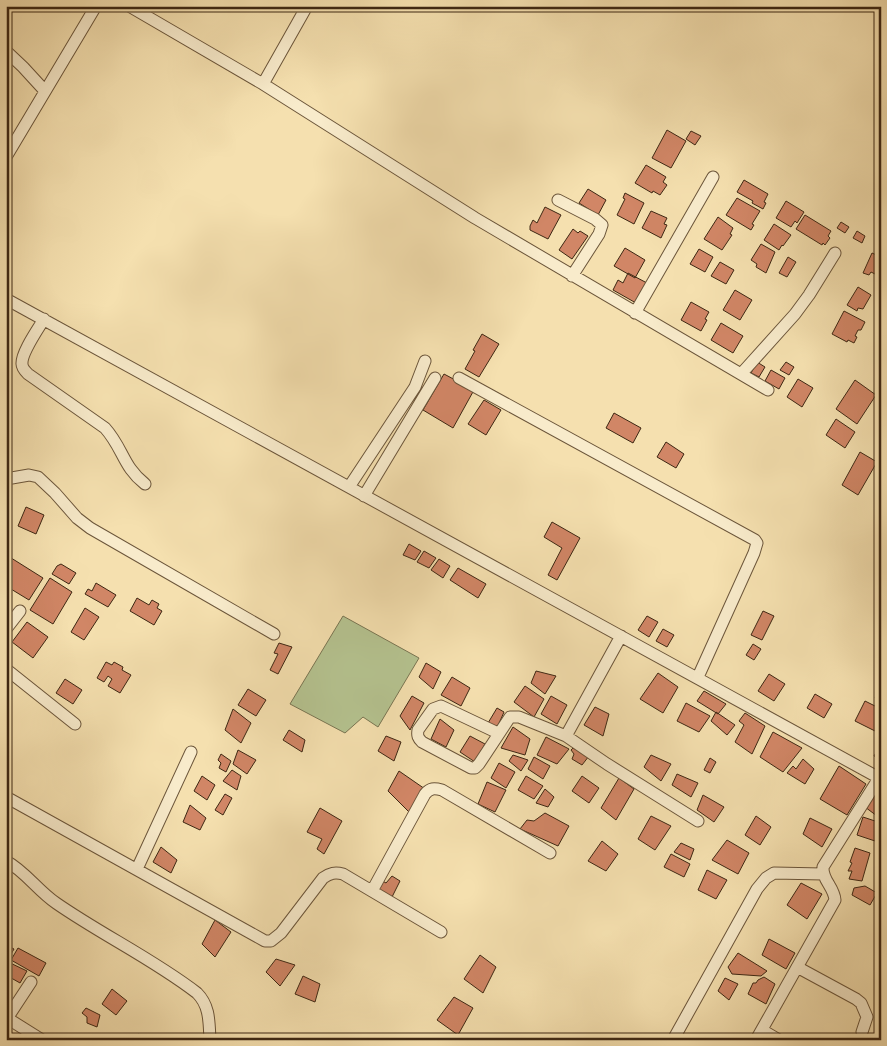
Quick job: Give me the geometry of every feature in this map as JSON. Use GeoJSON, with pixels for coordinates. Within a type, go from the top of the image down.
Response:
{"type":"FeatureCollection","features":[{"type":"Feature","properties":{"kind":"street"},"geometry":{"type":"LineString","coordinates":[[6,157],[96,6]]}},
{"type":"Feature","properties":{"kind":"street"},"geometry":{"type":"LineString","coordinates":[[129,6],[263,84],[475,218],[768,390]]}},
{"type":"Feature","properties":{"kind":"street"},"geometry":{"type":"LineString","coordinates":[[263,84],[307,6]]}},
{"type":"Feature","properties":{"kind":"street"},"geometry":{"type":"LineString","coordinates":[[6,51],[24,67],[45,91]]}},
{"type":"Feature","properties":{"kind":"street"},"geometry":{"type":"LineString","coordinates":[[635,313],[713,177]]}},
{"type":"Feature","properties":{"kind":"street"},"geometry":{"type":"LineString","coordinates":[[558,200],[595,219],[602,225],[599,234],[572,276]]}},
{"type":"Feature","properties":{"kind":"street"},"geometry":{"type":"LineString","coordinates":[[741,374],[810,295],[835,253]]}},
{"type":"Feature","properties":{"kind":"street"},"geometry":{"type":"LineString","coordinates":[[6,299],[698,677],[792,732],[880,778],[823,867],[823,874],[834,893],[835,900],[759,1035],[778,1040]]}},
{"type":"Feature","properties":{"kind":"street"},"geometry":{"type":"LineString","coordinates":[[44,319],[21,361],[23,368],[28,374],[105,428],[114,438],[131,471],[145,484]]}},
{"type":"Feature","properties":{"kind":"street"},"geometry":{"type":"LineString","coordinates":[[349,487],[415,387],[425,361]]}},
{"type":"Feature","properties":{"kind":"street"},"geometry":{"type":"LineString","coordinates":[[364,496],[435,378]]}},
{"type":"Feature","properties":{"kind":"street"},"geometry":{"type":"LineString","coordinates":[[459,378],[755,540],[757,543],[754,553],[698,677]]}},
{"type":"Feature","properties":{"kind":"street"},"geometry":{"type":"LineString","coordinates":[[6,479],[29,475],[38,476],[77,518],[90,528],[274,634]]}},
{"type":"Feature","properties":{"kind":"street"},"geometry":{"type":"LineString","coordinates":[[6,630],[20,611]]}},
{"type":"Feature","properties":{"kind":"street"},"geometry":{"type":"LineString","coordinates":[[566,736],[621,636]]}},
{"type":"Feature","properties":{"kind":"street"},"geometry":{"type":"LineString","coordinates":[[6,669],[75,724]]}},
{"type":"Feature","properties":{"kind":"street"},"geometry":{"type":"LineString","coordinates":[[498,733],[441,706],[433,709],[418,730],[419,739],[422,742],[471,768],[475,768],[506,721],[514,716],[566,736],[698,821]]}},
{"type":"Feature","properties":{"kind":"street"},"geometry":{"type":"LineString","coordinates":[[136,869],[191,752]]}},
{"type":"Feature","properties":{"kind":"street"},"geometry":{"type":"LineString","coordinates":[[372,891],[425,794],[432,788],[442,790],[550,853]]}},
{"type":"Feature","properties":{"kind":"street"},"geometry":{"type":"LineString","coordinates":[[6,797],[265,941],[271,941],[281,933],[323,878],[330,873],[336,872],[343,874],[441,932]]}},
{"type":"Feature","properties":{"kind":"street"},"geometry":{"type":"LineString","coordinates":[[6,862],[20,871],[54,902],[89,925],[135,951],[197,993],[204,1000],[209,1013],[210,1040]]}},
{"type":"Feature","properties":{"kind":"street"},"geometry":{"type":"LineString","coordinates":[[673,1040],[757,889],[766,878],[774,873],[823,874]]}},
{"type":"Feature","properties":{"kind":"street"},"geometry":{"type":"LineString","coordinates":[[797,967],[861,1003],[867,1017],[862,1032]]}},
{"type":"Feature","properties":{"kind":"street"},"geometry":{"type":"LineString","coordinates":[[31,982],[7,1019],[42,1040]]}},
{"type":"Feature","properties":{"kind":"green space"},"geometry":{"type":"Polygon","coordinates":[[[343,616],[419,658],[378,727],[363,717],[345,733],[290,704],[343,616]]]}},
{"type":"Feature","properties":{"kind":"building"},"geometry":{"type":"Polygon","coordinates":[[[667,130],[686,141],[671,168],[652,158],[667,130]]]}},
{"type":"Feature","properties":{"kind":"building"},"geometry":{"type":"Polygon","coordinates":[[[691,131],[701,136],[695,145],[686,139],[691,131]]]}},
{"type":"Feature","properties":{"kind":"building"},"geometry":{"type":"Polygon","coordinates":[[[646,165],[666,177],[663,182],[667,185],[660,195],[653,191],[652,193],[635,183],[646,165]]]}},
{"type":"Feature","properties":{"kind":"building"},"geometry":{"type":"Polygon","coordinates":[[[744,180],[768,194],[763,209],[737,192],[744,180]]]}},
{"type":"Feature","properties":{"kind":"building"},"geometry":{"type":"Polygon","coordinates":[[[588,189],[606,200],[598,215],[579,203],[588,189]]]}},
{"type":"Feature","properties":{"kind":"building"},"geometry":{"type":"Polygon","coordinates":[[[625,193],[644,203],[634,224],[617,215],[625,199],[623,198],[625,193]]]}},
{"type":"Feature","properties":{"kind":"building"},"geometry":{"type":"Polygon","coordinates":[[[737,198],[760,211],[752,224],[754,225],[751,230],[726,215],[737,198]]]}},
{"type":"Feature","properties":{"kind":"building"},"geometry":{"type":"Polygon","coordinates":[[[786,201],[804,212],[797,223],[795,221],[791,227],[776,218],[786,201]]]}},
{"type":"Feature","properties":{"kind":"building"},"geometry":{"type":"Polygon","coordinates":[[[545,207],[561,215],[548,239],[530,230],[533,220],[537,223],[545,207]]]}},
{"type":"Feature","properties":{"kind":"building"},"geometry":{"type":"Polygon","coordinates":[[[651,211],[667,218],[664,224],[667,225],[661,238],[642,228],[651,211]]]}},
{"type":"Feature","properties":{"kind":"building"},"geometry":{"type":"Polygon","coordinates":[[[805,215],[831,231],[828,236],[830,238],[825,245],[796,229],[805,215]]]}},
{"type":"Feature","properties":{"kind":"building"},"geometry":{"type":"Polygon","coordinates":[[[718,217],[733,228],[730,234],[732,235],[722,250],[704,239],[718,217]]]}},
{"type":"Feature","properties":{"kind":"building"},"geometry":{"type":"Polygon","coordinates":[[[841,222],[849,227],[845,233],[837,228],[841,222]]]}},
{"type":"Feature","properties":{"kind":"building"},"geometry":{"type":"Polygon","coordinates":[[[774,224],[791,235],[779,250],[764,240],[774,224]]]}},
{"type":"Feature","properties":{"kind":"building"},"geometry":{"type":"Polygon","coordinates":[[[573,229],[578,233],[580,231],[588,236],[572,259],[559,250],[573,229]]]}},
{"type":"Feature","properties":{"kind":"building"},"geometry":{"type":"Polygon","coordinates":[[[857,231],[865,236],[862,243],[853,238],[857,231]]]}},
{"type":"Feature","properties":{"kind":"building"},"geometry":{"type":"Polygon","coordinates":[[[761,244],[775,252],[766,273],[756,267],[757,264],[751,260],[761,244]]]}},
{"type":"Feature","properties":{"kind":"building"},"geometry":{"type":"Polygon","coordinates":[[[625,248],[645,260],[635,278],[614,266],[625,248]]]}},
{"type":"Feature","properties":{"kind":"building"},"geometry":{"type":"Polygon","coordinates":[[[699,249],[713,257],[705,272],[690,264],[699,249]]]}},
{"type":"Feature","properties":{"kind":"building"},"geometry":{"type":"Polygon","coordinates":[[[872,253],[881,257],[879,276],[871,272],[869,275],[863,273],[872,253]]]}},
{"type":"Feature","properties":{"kind":"building"},"geometry":{"type":"Polygon","coordinates":[[[788,257],[796,262],[787,277],[779,273],[788,257]]]}},
{"type":"Feature","properties":{"kind":"building"},"geometry":{"type":"Polygon","coordinates":[[[720,262],[734,270],[726,284],[711,276],[720,262]]]}},
{"type":"Feature","properties":{"kind":"building"},"geometry":{"type":"Polygon","coordinates":[[[628,273],[647,283],[636,303],[613,290],[618,280],[623,283],[628,273]]]}},
{"type":"Feature","properties":{"kind":"building"},"geometry":{"type":"Polygon","coordinates":[[[858,287],[871,295],[863,309],[858,308],[857,311],[847,305],[858,287]]]}},
{"type":"Feature","properties":{"kind":"building"},"geometry":{"type":"Polygon","coordinates":[[[735,290],[752,300],[740,320],[723,310],[735,290]]]}},
{"type":"Feature","properties":{"kind":"building"},"geometry":{"type":"Polygon","coordinates":[[[691,302],[709,312],[701,331],[681,320],[691,302]]]}},
{"type":"Feature","properties":{"kind":"building"},"geometry":{"type":"Polygon","coordinates":[[[844,311],[865,322],[861,330],[858,330],[854,343],[848,340],[847,342],[832,334],[844,311]]]}},
{"type":"Feature","properties":{"kind":"building"},"geometry":{"type":"Polygon","coordinates":[[[721,323],[743,336],[733,353],[711,340],[721,323]]]}},
{"type":"Feature","properties":{"kind":"building"},"geometry":{"type":"Polygon","coordinates":[[[881,331],[881,343],[876,340],[881,331]]]}},
{"type":"Feature","properties":{"kind":"building"},"geometry":{"type":"Polygon","coordinates":[[[482,334],[499,344],[479,377],[465,369],[482,334]]]}},
{"type":"Feature","properties":{"kind":"building"},"geometry":{"type":"Polygon","coordinates":[[[757,362],[765,367],[759,377],[751,373],[757,362]]]}},
{"type":"Feature","properties":{"kind":"building"},"geometry":{"type":"Polygon","coordinates":[[[786,362],[794,367],[789,375],[780,370],[786,362]]]}},
{"type":"Feature","properties":{"kind":"building"},"geometry":{"type":"Polygon","coordinates":[[[771,370],[785,378],[779,389],[765,381],[771,370]]]}},
{"type":"Feature","properties":{"kind":"building"},"geometry":{"type":"Polygon","coordinates":[[[444,374],[474,390],[453,428],[423,410],[444,374]]]}},
{"type":"Feature","properties":{"kind":"building"},"geometry":{"type":"Polygon","coordinates":[[[798,379],[813,388],[802,407],[787,397],[798,379]]]}},
{"type":"Feature","properties":{"kind":"building"},"geometry":{"type":"Polygon","coordinates":[[[855,380],[876,395],[857,424],[836,409],[855,380]]]}},
{"type":"Feature","properties":{"kind":"building"},"geometry":{"type":"Polygon","coordinates":[[[484,400],[501,410],[486,435],[468,424],[484,400]]]}},
{"type":"Feature","properties":{"kind":"building"},"geometry":{"type":"Polygon","coordinates":[[[614,413],[641,428],[633,443],[606,428],[614,413]]]}},
{"type":"Feature","properties":{"kind":"building"},"geometry":{"type":"Polygon","coordinates":[[[836,419],[855,432],[845,448],[826,435],[836,419]]]}},
{"type":"Feature","properties":{"kind":"building"},"geometry":{"type":"Polygon","coordinates":[[[666,442],[684,454],[676,468],[657,457],[666,442]]]}},
{"type":"Feature","properties":{"kind":"building"},"geometry":{"type":"Polygon","coordinates":[[[860,452],[877,462],[858,495],[842,485],[860,452]]]}},
{"type":"Feature","properties":{"kind":"building"},"geometry":{"type":"Polygon","coordinates":[[[26,507],[44,515],[36,534],[18,526],[26,507]]]}},
{"type":"Feature","properties":{"kind":"building"},"geometry":{"type":"Polygon","coordinates":[[[552,522],[580,538],[557,580],[548,575],[562,548],[544,537],[552,522]]]}},
{"type":"Feature","properties":{"kind":"building"},"geometry":{"type":"Polygon","coordinates":[[[409,544],[421,551],[415,560],[403,555],[409,544]]]}},
{"type":"Feature","properties":{"kind":"building"},"geometry":{"type":"Polygon","coordinates":[[[424,551],[436,558],[429,568],[417,562],[424,551]]]}},
{"type":"Feature","properties":{"kind":"building"},"geometry":{"type":"Polygon","coordinates":[[[8,556],[43,578],[29,600],[6,586],[6,558],[8,556]]]}},
{"type":"Feature","properties":{"kind":"building"},"geometry":{"type":"Polygon","coordinates":[[[439,559],[450,566],[443,578],[431,570],[439,559]]]}},
{"type":"Feature","properties":{"kind":"building"},"geometry":{"type":"Polygon","coordinates":[[[61,564],[76,573],[69,584],[52,574],[57,566],[61,564]]]}},
{"type":"Feature","properties":{"kind":"building"},"geometry":{"type":"Polygon","coordinates":[[[458,568],[486,584],[478,598],[450,580],[458,568]]]}},
{"type":"Feature","properties":{"kind":"building"},"geometry":{"type":"Polygon","coordinates":[[[50,578],[72,592],[53,624],[30,610],[50,578]]]}},
{"type":"Feature","properties":{"kind":"building"},"geometry":{"type":"Polygon","coordinates":[[[96,583],[116,595],[108,607],[85,594],[88,589],[92,591],[96,583]]]}},
{"type":"Feature","properties":{"kind":"building"},"geometry":{"type":"Polygon","coordinates":[[[137,598],[149,605],[152,600],[159,604],[157,608],[162,611],[154,625],[130,611],[137,598]]]}},
{"type":"Feature","properties":{"kind":"building"},"geometry":{"type":"Polygon","coordinates":[[[85,608],[99,617],[84,640],[71,632],[85,608]]]}},
{"type":"Feature","properties":{"kind":"building"},"geometry":{"type":"Polygon","coordinates":[[[763,611],[774,616],[762,640],[751,635],[763,611]]]}},
{"type":"Feature","properties":{"kind":"building"},"geometry":{"type":"Polygon","coordinates":[[[647,616],[658,622],[649,637],[638,630],[647,616]]]}},
{"type":"Feature","properties":{"kind":"building"},"geometry":{"type":"Polygon","coordinates":[[[27,622],[48,637],[33,658],[12,642],[27,622]]]}},
{"type":"Feature","properties":{"kind":"building"},"geometry":{"type":"Polygon","coordinates":[[[663,629],[674,635],[667,647],[656,641],[663,629]]]}},
{"type":"Feature","properties":{"kind":"building"},"geometry":{"type":"Polygon","coordinates":[[[279,643],[292,647],[278,674],[270,670],[278,654],[274,653],[279,643]]]}},
{"type":"Feature","properties":{"kind":"building"},"geometry":{"type":"Polygon","coordinates":[[[753,644],[761,649],[754,660],[746,655],[753,644]]]}},
{"type":"Feature","properties":{"kind":"building"},"geometry":{"type":"Polygon","coordinates":[[[106,662],[112,665],[114,662],[131,675],[120,693],[108,686],[112,679],[108,676],[104,682],[97,678],[106,662]]]}},
{"type":"Feature","properties":{"kind":"building"},"geometry":{"type":"Polygon","coordinates":[[[426,663],[441,672],[433,689],[419,677],[426,663]]]}},
{"type":"Feature","properties":{"kind":"building"},"geometry":{"type":"Polygon","coordinates":[[[536,671],[556,676],[545,694],[531,683],[536,671]]]}},
{"type":"Feature","properties":{"kind":"building"},"geometry":{"type":"Polygon","coordinates":[[[658,673],[678,687],[663,713],[640,699],[658,673]]]}},
{"type":"Feature","properties":{"kind":"building"},"geometry":{"type":"Polygon","coordinates":[[[769,674],[785,684],[774,701],[758,691],[769,674]]]}},
{"type":"Feature","properties":{"kind":"building"},"geometry":{"type":"Polygon","coordinates":[[[452,677],[470,688],[461,706],[441,695],[452,677]]]}},
{"type":"Feature","properties":{"kind":"building"},"geometry":{"type":"Polygon","coordinates":[[[65,679],[82,690],[73,704],[56,693],[65,679]]]}},
{"type":"Feature","properties":{"kind":"building"},"geometry":{"type":"Polygon","coordinates":[[[525,686],[544,699],[534,717],[514,702],[525,686]]]}},
{"type":"Feature","properties":{"kind":"building"},"geometry":{"type":"Polygon","coordinates":[[[881,688],[881,701],[875,698],[881,688]]]}},
{"type":"Feature","properties":{"kind":"building"},"geometry":{"type":"Polygon","coordinates":[[[248,689],[266,700],[256,716],[238,705],[248,689]]]}},
{"type":"Feature","properties":{"kind":"building"},"geometry":{"type":"Polygon","coordinates":[[[704,691],[726,704],[718,714],[697,701],[704,691]]]}},
{"type":"Feature","properties":{"kind":"building"},"geometry":{"type":"Polygon","coordinates":[[[815,694],[832,704],[824,718],[807,708],[815,694]]]}},
{"type":"Feature","properties":{"kind":"building"},"geometry":{"type":"Polygon","coordinates":[[[412,696],[424,703],[410,730],[400,716],[412,696]]]}},
{"type":"Feature","properties":{"kind":"building"},"geometry":{"type":"Polygon","coordinates":[[[551,696],[567,705],[557,724],[541,714],[551,696]]]}},
{"type":"Feature","properties":{"kind":"building"},"geometry":{"type":"Polygon","coordinates":[[[865,701],[881,709],[881,734],[855,721],[865,701]]]}},
{"type":"Feature","properties":{"kind":"building"},"geometry":{"type":"Polygon","coordinates":[[[686,703],[710,716],[699,732],[677,721],[686,703]]]}},
{"type":"Feature","properties":{"kind":"building"},"geometry":{"type":"Polygon","coordinates":[[[595,707],[609,714],[603,736],[584,725],[595,707]]]}},
{"type":"Feature","properties":{"kind":"building"},"geometry":{"type":"Polygon","coordinates":[[[497,708],[504,712],[497,728],[488,723],[497,708]]]}},
{"type":"Feature","properties":{"kind":"building"},"geometry":{"type":"Polygon","coordinates":[[[233,709],[251,723],[241,743],[225,730],[233,709]]]}},
{"type":"Feature","properties":{"kind":"building"},"geometry":{"type":"Polygon","coordinates":[[[716,712],[735,725],[727,735],[711,721],[716,712]]]}},
{"type":"Feature","properties":{"kind":"building"},"geometry":{"type":"Polygon","coordinates":[[[745,713],[765,726],[752,754],[735,742],[744,725],[739,721],[745,713]]]}},
{"type":"Feature","properties":{"kind":"building"},"geometry":{"type":"Polygon","coordinates":[[[440,719],[454,730],[446,747],[431,739],[440,719]]]}},
{"type":"Feature","properties":{"kind":"building"},"geometry":{"type":"Polygon","coordinates":[[[513,727],[530,739],[525,755],[501,748],[513,727]]]}},
{"type":"Feature","properties":{"kind":"building"},"geometry":{"type":"Polygon","coordinates":[[[289,730],[305,740],[302,752],[283,740],[289,730]]]}},
{"type":"Feature","properties":{"kind":"building"},"geometry":{"type":"Polygon","coordinates":[[[773,732],[802,748],[783,772],[760,757],[773,732]]]}},
{"type":"Feature","properties":{"kind":"building"},"geometry":{"type":"Polygon","coordinates":[[[386,736],[401,742],[394,761],[378,751],[386,736]]]}},
{"type":"Feature","properties":{"kind":"building"},"geometry":{"type":"Polygon","coordinates":[[[470,736],[485,744],[475,762],[460,752],[470,736]]]}},
{"type":"Feature","properties":{"kind":"building"},"geometry":{"type":"Polygon","coordinates":[[[546,737],[569,749],[557,764],[537,755],[546,737]]]}},
{"type":"Feature","properties":{"kind":"building"},"geometry":{"type":"Polygon","coordinates":[[[881,744],[881,760],[874,756],[881,744]]]}},
{"type":"Feature","properties":{"kind":"building"},"geometry":{"type":"Polygon","coordinates":[[[573,748],[589,756],[582,765],[572,759],[574,754],[571,750],[573,748]]]}},
{"type":"Feature","properties":{"kind":"building"},"geometry":{"type":"Polygon","coordinates":[[[238,750],[256,760],[247,774],[233,764],[238,750]]]}},
{"type":"Feature","properties":{"kind":"building"},"geometry":{"type":"Polygon","coordinates":[[[221,754],[231,761],[226,772],[219,768],[221,763],[218,760],[221,754]]]}},
{"type":"Feature","properties":{"kind":"building"},"geometry":{"type":"Polygon","coordinates":[[[513,755],[528,760],[521,771],[509,761],[513,755]]]}},
{"type":"Feature","properties":{"kind":"building"},"geometry":{"type":"Polygon","coordinates":[[[651,755],[671,764],[661,781],[644,767],[651,755]]]}},
{"type":"Feature","properties":{"kind":"building"},"geometry":{"type":"Polygon","coordinates":[[[534,757],[550,766],[543,779],[528,769],[534,757]]]}},
{"type":"Feature","properties":{"kind":"building"},"geometry":{"type":"Polygon","coordinates":[[[710,758],[716,762],[710,773],[704,770],[710,758]]]}},
{"type":"Feature","properties":{"kind":"building"},"geometry":{"type":"Polygon","coordinates":[[[803,759],[814,769],[805,784],[787,773],[793,766],[796,769],[803,759]]]}},
{"type":"Feature","properties":{"kind":"building"},"geometry":{"type":"Polygon","coordinates":[[[499,763],[515,772],[506,788],[491,778],[499,763]]]}},
{"type":"Feature","properties":{"kind":"building"},"geometry":{"type":"Polygon","coordinates":[[[839,766],[866,784],[847,815],[820,799],[839,766]]]}},
{"type":"Feature","properties":{"kind":"building"},"geometry":{"type":"Polygon","coordinates":[[[232,770],[241,776],[237,790],[223,781],[232,770]]]}},
{"type":"Feature","properties":{"kind":"building"},"geometry":{"type":"Polygon","coordinates":[[[399,771],[425,789],[409,812],[388,791],[399,771]]]}},
{"type":"Feature","properties":{"kind":"building"},"geometry":{"type":"Polygon","coordinates":[[[677,774],[698,783],[691,797],[672,785],[677,774]]]}},
{"type":"Feature","properties":{"kind":"building"},"geometry":{"type":"Polygon","coordinates":[[[202,776],[215,785],[207,800],[194,791],[202,776]]]}},
{"type":"Feature","properties":{"kind":"building"},"geometry":{"type":"Polygon","coordinates":[[[526,776],[543,786],[534,799],[518,790],[526,776]]]}},
{"type":"Feature","properties":{"kind":"building"},"geometry":{"type":"Polygon","coordinates":[[[582,776],[599,788],[589,803],[572,791],[582,776]]]}},
{"type":"Feature","properties":{"kind":"building"},"geometry":{"type":"Polygon","coordinates":[[[619,778],[634,789],[616,820],[601,808],[619,778]]]}},
{"type":"Feature","properties":{"kind":"building"},"geometry":{"type":"Polygon","coordinates":[[[487,782],[506,790],[495,812],[478,804],[487,782]]]}},
{"type":"Feature","properties":{"kind":"building"},"geometry":{"type":"Polygon","coordinates":[[[545,789],[554,797],[548,807],[536,803],[545,789]]]}},
{"type":"Feature","properties":{"kind":"building"},"geometry":{"type":"Polygon","coordinates":[[[875,791],[881,795],[881,819],[865,807],[875,791]]]}},
{"type":"Feature","properties":{"kind":"building"},"geometry":{"type":"Polygon","coordinates":[[[225,794],[232,798],[223,815],[215,810],[225,794]]]}},
{"type":"Feature","properties":{"kind":"building"},"geometry":{"type":"Polygon","coordinates":[[[703,795],[724,807],[714,822],[697,810],[703,795]]]}},
{"type":"Feature","properties":{"kind":"building"},"geometry":{"type":"Polygon","coordinates":[[[190,805],[206,818],[200,830],[183,822],[190,805]]]}},
{"type":"Feature","properties":{"kind":"building"},"geometry":{"type":"Polygon","coordinates":[[[320,808],[342,821],[324,854],[317,849],[322,839],[307,832],[320,808]]]}},
{"type":"Feature","properties":{"kind":"building"},"geometry":{"type":"Polygon","coordinates":[[[545,813],[569,826],[558,846],[520,829],[527,820],[534,821],[545,813]]]}},
{"type":"Feature","properties":{"kind":"building"},"geometry":{"type":"Polygon","coordinates":[[[651,816],[671,826],[655,850],[638,839],[651,816]]]}},
{"type":"Feature","properties":{"kind":"building"},"geometry":{"type":"Polygon","coordinates":[[[756,816],[771,827],[760,845],[745,835],[756,816]]]}},
{"type":"Feature","properties":{"kind":"building"},"geometry":{"type":"Polygon","coordinates":[[[863,817],[881,823],[875,841],[857,835],[863,817]]]}},
{"type":"Feature","properties":{"kind":"building"},"geometry":{"type":"Polygon","coordinates":[[[810,818],[832,829],[822,847],[803,834],[810,818]]]}},
{"type":"Feature","properties":{"kind":"building"},"geometry":{"type":"Polygon","coordinates":[[[727,840],[749,853],[738,874],[712,860],[727,840]]]}},
{"type":"Feature","properties":{"kind":"building"},"geometry":{"type":"Polygon","coordinates":[[[602,841],[618,854],[606,871],[588,861],[602,841]]]}},
{"type":"Feature","properties":{"kind":"building"},"geometry":{"type":"Polygon","coordinates":[[[681,843],[694,849],[690,860],[674,852],[681,843]]]}},
{"type":"Feature","properties":{"kind":"building"},"geometry":{"type":"Polygon","coordinates":[[[161,847],[177,860],[171,873],[153,862],[161,847]]]}},
{"type":"Feature","properties":{"kind":"building"},"geometry":{"type":"Polygon","coordinates":[[[855,848],[870,853],[862,881],[849,879],[852,871],[848,871],[855,848]]]}},
{"type":"Feature","properties":{"kind":"building"},"geometry":{"type":"Polygon","coordinates":[[[671,854],[690,864],[684,877],[664,867],[671,854]]]}},
{"type":"Feature","properties":{"kind":"building"},"geometry":{"type":"Polygon","coordinates":[[[707,870],[727,880],[716,899],[698,890],[707,870]]]}},
{"type":"Feature","properties":{"kind":"building"},"geometry":{"type":"Polygon","coordinates":[[[392,876],[400,881],[391,899],[377,889],[381,880],[386,883],[392,876]]]}},
{"type":"Feature","properties":{"kind":"building"},"geometry":{"type":"Polygon","coordinates":[[[801,883],[822,894],[807,919],[787,905],[801,883]]]}},
{"type":"Feature","properties":{"kind":"building"},"geometry":{"type":"Polygon","coordinates":[[[865,886],[877,893],[870,905],[852,895],[854,888],[865,886]]]}},
{"type":"Feature","properties":{"kind":"building"},"geometry":{"type":"Polygon","coordinates":[[[215,920],[231,932],[215,957],[202,944],[215,920]]]}},
{"type":"Feature","properties":{"kind":"building"},"geometry":{"type":"Polygon","coordinates":[[[769,939],[795,953],[786,969],[762,955],[769,939]]]}},
{"type":"Feature","properties":{"kind":"building"},"geometry":{"type":"Polygon","coordinates":[[[6,945],[14,949],[7,961],[6,961],[6,945]]]}},
{"type":"Feature","properties":{"kind":"building"},"geometry":{"type":"Polygon","coordinates":[[[18,948],[46,963],[39,976],[11,960],[18,948]]]}},
{"type":"Feature","properties":{"kind":"building"},"geometry":{"type":"Polygon","coordinates":[[[738,953],[767,971],[761,976],[732,974],[728,967],[738,953]]]}},
{"type":"Feature","properties":{"kind":"building"},"geometry":{"type":"Polygon","coordinates":[[[480,955],[496,967],[483,993],[464,979],[480,955]]]}},
{"type":"Feature","properties":{"kind":"building"},"geometry":{"type":"Polygon","coordinates":[[[276,959],[295,965],[280,986],[266,972],[276,959]]]}},
{"type":"Feature","properties":{"kind":"building"},"geometry":{"type":"Polygon","coordinates":[[[6,961],[27,971],[20,983],[6,975],[6,961]]]}},
{"type":"Feature","properties":{"kind":"building"},"geometry":{"type":"Polygon","coordinates":[[[303,976],[320,984],[315,1002],[295,994],[303,976]]]}},
{"type":"Feature","properties":{"kind":"building"},"geometry":{"type":"Polygon","coordinates":[[[764,977],[775,984],[766,1004],[748,994],[753,983],[764,977]]]}},
{"type":"Feature","properties":{"kind":"building"},"geometry":{"type":"Polygon","coordinates":[[[725,978],[738,984],[729,1000],[718,991],[725,978]]]}},
{"type":"Feature","properties":{"kind":"building"},"geometry":{"type":"Polygon","coordinates":[[[6,987],[11,990],[6,999],[6,987]]]}},
{"type":"Feature","properties":{"kind":"building"},"geometry":{"type":"Polygon","coordinates":[[[112,989],[127,1001],[116,1015],[102,1004],[112,989]]]}},
{"type":"Feature","properties":{"kind":"building"},"geometry":{"type":"Polygon","coordinates":[[[454,997],[473,1008],[458,1035],[437,1020],[454,997]]]}},
{"type":"Feature","properties":{"kind":"building"},"geometry":{"type":"Polygon","coordinates":[[[86,1008],[100,1015],[97,1027],[87,1023],[87,1017],[82,1013],[86,1008]]]}},
{"type":"Feature","properties":{"kind":"building"},"geometry":{"type":"Polygon","coordinates":[[[138,1034],[147,1040],[135,1040],[138,1034]]]}}]}
